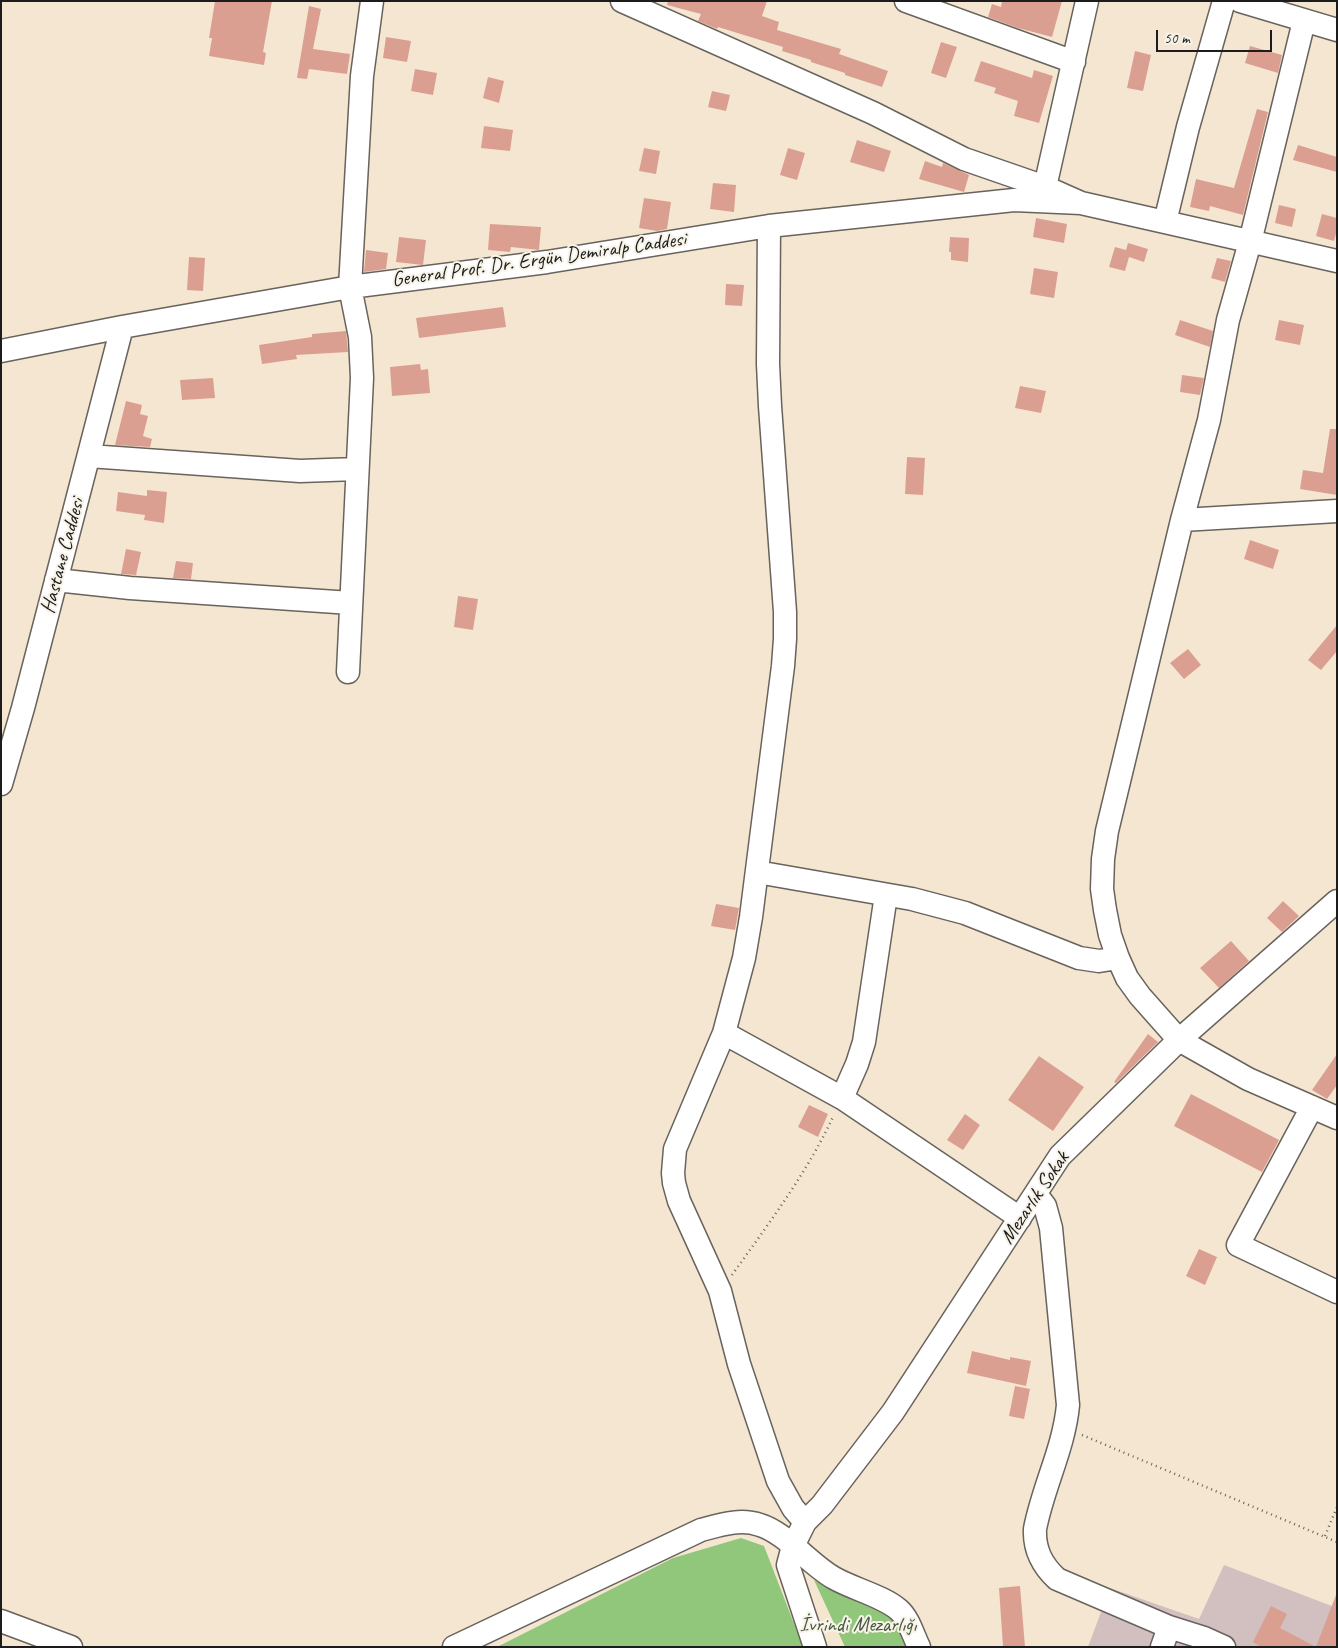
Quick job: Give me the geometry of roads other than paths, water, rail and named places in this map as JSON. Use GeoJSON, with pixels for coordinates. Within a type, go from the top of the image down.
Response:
{"type":"FeatureCollection","features":[{"type":"Feature","properties":{"kind":"street"},"geometry":{"type":"LineString","coordinates":[[348,672],[361,358],[357,320],[350,287],[362,76],[372,1]]}},
{"type":"Feature","properties":{"kind":"street"},"geometry":{"type":"LineString","coordinates":[[622,1],[873,113],[964,158],[1081,202],[1337,261]]}},
{"type":"Feature","properties":{"kind":"street"},"geometry":{"type":"LineString","coordinates":[[906,1],[951,9],[1074,62]]}},
{"type":"Feature","properties":{"kind":"street"},"geometry":{"type":"LineString","coordinates":[[1045,187],[1087,1]]}},
{"type":"Feature","properties":{"kind":"street"},"geometry":{"type":"LineString","coordinates":[[1166,222],[1188,127],[1224,1]]}},
{"type":"Feature","properties":{"kind":"street"},"geometry":{"type":"LineString","coordinates":[[1240,1],[1337,30]]}},
{"type":"Feature","properties":{"kind":"street"},"geometry":{"type":"LineString","coordinates":[[1304,21],[1250,242],[1228,320],[1209,420],[1182,520],[1107,831],[1103,859],[1102,889],[1110,935],[1127,978],[1140,996],[1179,1040],[1248,1080],[1336,1119]]}},
{"type":"Feature","properties":{"kind":"street","name":"General Prof. Dr. Ergün Demiralp Caddesi"},"geometry":{"type":"LineString","coordinates":[[1,352],[350,287],[547,262],[769,226],[1014,200],[1081,202]]}},
{"type":"Feature","properties":{"kind":"street"},"geometry":{"type":"LineString","coordinates":[[769,226],[768,364],[785,612],[783,666],[751,917],[744,958],[724,1033],[675,1149],[673,1173],[679,1201],[720,1291],[740,1364],[778,1481],[793,1508],[805,1522]]}},
{"type":"Feature","properties":{"kind":"street","name":"Hastane Caddesi"},"geometry":{"type":"LineString","coordinates":[[1,784],[122,328]]}},
{"type":"Feature","properties":{"kind":"street"},"geometry":{"type":"LineString","coordinates":[[89,456],[300,471],[357,469]]}},
{"type":"Feature","properties":{"kind":"street"},"geometry":{"type":"LineString","coordinates":[[1182,520],[1337,511]]}},
{"type":"Feature","properties":{"kind":"street"},"geometry":{"type":"LineString","coordinates":[[56,580],[130,588],[351,604]]}},
{"type":"Feature","properties":{"kind":"street"},"geometry":{"type":"LineString","coordinates":[[757,872],[928,903],[965,913],[1079,958],[1100,961],[1118,958]]}},
{"type":"Feature","properties":{"kind":"street"},"geometry":{"type":"LineString","coordinates":[[842,1098],[857,1064],[864,1042],[886,895]]}},
{"type":"Feature","properties":{"kind":"street","name":"Mezarlık Sokak"},"geometry":{"type":"LineString","coordinates":[[815,1647],[788,1565],[793,1546],[805,1522],[822,1505],[893,1412],[1060,1156],[1179,1040],[1337,902]]}},
{"type":"Feature","properties":{"kind":"street"},"geometry":{"type":"LineString","coordinates":[[724,1033],[842,1098],[1020,1218]]}},
{"type":"Feature","properties":{"kind":"street"},"geometry":{"type":"LineString","coordinates":[[1312,1107],[1238,1245],[1337,1292]]}},
{"type":"Feature","properties":{"kind":"street"},"geometry":{"type":"LineString","coordinates":[[1036,1194],[1045,1206],[1051,1228],[1068,1405],[1065,1428],[1037,1520],[1035,1538],[1039,1556],[1044,1565],[1057,1579],[1165,1637],[1204,1638],[1224,1647]]}},
{"type":"Feature","properties":{"kind":"street"},"geometry":{"type":"LineString","coordinates":[[454,1647],[701,1530],[743,1521],[773,1530],[814,1565],[834,1578],[894,1606],[906,1618],[919,1647]]}},
{"type":"Feature","properties":{"kind":"street"},"geometry":{"type":"LineString","coordinates":[[1,1621],[71,1647]]}},
{"type":"Feature","properties":{"kind":"park label","name":"İvrindi Mezarlığı"},"geometry":{"type":"Point","coordinates":[858,1625]}}]}
